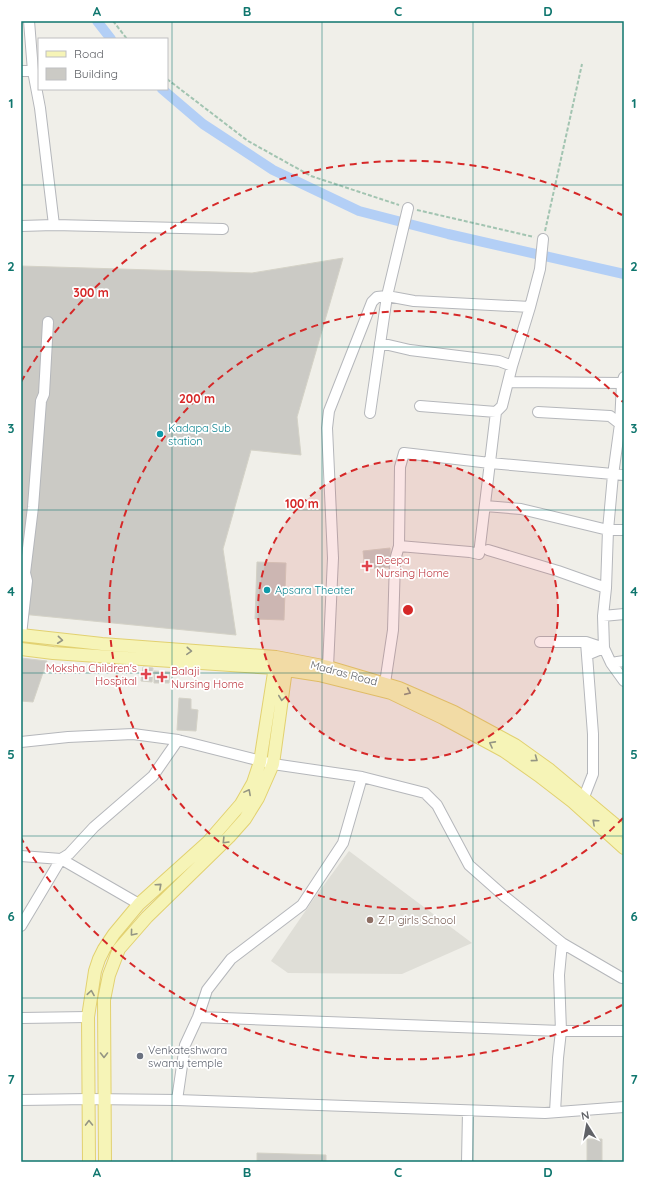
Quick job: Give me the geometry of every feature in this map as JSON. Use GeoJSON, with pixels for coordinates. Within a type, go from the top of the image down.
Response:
{"type":"FeatureCollection","features":[{"type":"Feature","properties":{"kind":"main road","name":"Madras Road"},"geometry":{"type":"LineString","coordinates":[[21,635],[281,664],[328,667],[399,688],[454,712],[515,745],[550,770],[578,800],[624,832]]}},
{"type":"Feature","properties":{"kind":"main road"},"geometry":{"type":"LineString","coordinates":[[21,649],[53,653],[281,664],[391,693],[444,718],[504,750],[538,775],[578,800],[624,848]]}},
{"type":"Feature","properties":{"kind":"main road"},"geometry":{"type":"LineString","coordinates":[[89,1162],[88,1017],[95,971],[99,959],[114,934],[139,904],[208,842],[241,804],[253,783],[260,762],[281,664]]}},
{"type":"Feature","properties":{"kind":"main road"},"geometry":{"type":"LineString","coordinates":[[105,1162],[104,1000],[109,975],[119,949],[147,917],[214,853],[246,819],[258,798],[273,764],[281,664]]}},
{"type":"Feature","properties":{"kind":"street"},"geometry":{"type":"LineString","coordinates":[[29,21],[33,71],[40,108],[54,225]]}},
{"type":"Feature","properties":{"kind":"street"},"geometry":{"type":"LineString","coordinates":[[21,71],[33,71]]}},
{"type":"Feature","properties":{"kind":"street"},"geometry":{"type":"LineString","coordinates":[[370,413],[387,296],[408,208]]}},
{"type":"Feature","properties":{"kind":"street"},"geometry":{"type":"LineString","coordinates":[[21,226],[54,225],[223,229]]}},
{"type":"Feature","properties":{"kind":"street"},"geometry":{"type":"LineString","coordinates":[[399,546],[479,554],[496,412],[502,406],[512,366],[530,307],[540,262],[543,239]]}},
{"type":"Feature","properties":{"kind":"street"},"geometry":{"type":"LineString","coordinates":[[328,667],[333,558],[327,428],[329,411],[372,302],[377,298],[387,296],[414,301],[530,307]]}},
{"type":"Feature","properties":{"kind":"street"},"geometry":{"type":"LineString","coordinates":[[21,635],[27,581],[25,573],[33,508],[41,401],[44,394],[48,322]]}},
{"type":"Feature","properties":{"kind":"street"},"geometry":{"type":"LineString","coordinates":[[380,343],[410,350],[499,361],[512,366]]}},
{"type":"Feature","properties":{"kind":"street"},"geometry":{"type":"LineString","coordinates":[[508,382],[623,380],[622,425],[613,475],[603,616],[604,648],[611,662],[624,681]]}},
{"type":"Feature","properties":{"kind":"street"},"geometry":{"type":"LineString","coordinates":[[420,406],[496,412]]}},
{"type":"Feature","properties":{"kind":"street"},"geometry":{"type":"LineString","coordinates":[[538,412],[610,416],[622,425]]}},
{"type":"Feature","properties":{"kind":"street"},"geometry":{"type":"LineString","coordinates":[[385,684],[393,630],[395,560],[399,546],[400,467],[404,453],[490,463],[624,475]]}},
{"type":"Feature","properties":{"kind":"street"},"geometry":{"type":"LineString","coordinates":[[485,506],[521,509],[608,530],[624,530]]}},
{"type":"Feature","properties":{"kind":"street"},"geometry":{"type":"LineString","coordinates":[[488,550],[558,571],[606,588]]}},
{"type":"Feature","properties":{"kind":"street"},"geometry":{"type":"LineString","coordinates":[[603,616],[624,614]]}},
{"type":"Feature","properties":{"kind":"street"},"geometry":{"type":"LineString","coordinates":[[540,642],[586,642],[604,648]]}},
{"type":"Feature","properties":{"kind":"street"},"geometry":{"type":"LineString","coordinates":[[578,800],[593,774],[593,734],[586,642]]}},
{"type":"Feature","properties":{"kind":"street"},"geometry":{"type":"LineString","coordinates":[[587,655],[604,648]]}},
{"type":"Feature","properties":{"kind":"street"},"geometry":{"type":"LineString","coordinates":[[611,662],[624,661]]}},
{"type":"Feature","properties":{"kind":"street"},"geometry":{"type":"LineString","coordinates":[[21,742],[68,737],[133,734],[178,740],[260,762],[362,777],[425,793],[437,805],[469,865],[504,896],[562,943],[622,978]]}},
{"type":"Feature","properties":{"kind":"street"},"geometry":{"type":"LineString","coordinates":[[21,926],[61,859],[69,854],[94,827],[153,776],[178,740]]}},
{"type":"Feature","properties":{"kind":"street"},"geometry":{"type":"LineString","coordinates":[[177,1100],[185,1045],[198,1017],[207,990],[231,959],[302,904],[343,843],[362,777]]}},
{"type":"Feature","properties":{"kind":"street"},"geometry":{"type":"LineString","coordinates":[[21,856],[61,859],[139,904]]}},
{"type":"Feature","properties":{"kind":"street"},"geometry":{"type":"LineString","coordinates":[[556,1112],[558,1058],[561,1030],[559,975],[562,943]]}},
{"type":"Feature","properties":{"kind":"street"},"geometry":{"type":"LineString","coordinates":[[21,1018],[88,1017]]}},
{"type":"Feature","properties":{"kind":"street"},"geometry":{"type":"LineString","coordinates":[[198,1017],[624,1031]]}},
{"type":"Feature","properties":{"kind":"street"},"geometry":{"type":"LineString","coordinates":[[21,1100],[177,1100],[468,1111],[556,1112],[624,1107]]}},
{"type":"Feature","properties":{"kind":"street"},"geometry":{"type":"LineString","coordinates":[[467,1162],[468,1111]]}},
{"type":"Feature","properties":{"kind":"path"},"geometry":{"type":"LineString","coordinates":[[113,21],[127,38]]}},
{"type":"Feature","properties":{"kind":"path"},"geometry":{"type":"LineString","coordinates":[[168,80],[248,141],[311,176],[408,208],[543,239],[582,64]]}},
{"type":"Feature","properties":{"kind":"shaded area","name":"Z P girls School"},"geometry":{"type":"Polygon","coordinates":[[[349,851],[472,943],[402,974],[288,973],[271,961],[349,851]]]}},
{"type":"Feature","properties":{"kind":"building","name":"Kadapa Sub station"},"geometry":{"type":"Polygon","coordinates":[[[343,258],[297,417],[301,455],[251,450],[223,549],[236,635],[21,614],[21,266],[252,273],[343,258]]]}},
{"type":"Feature","properties":{"kind":"building"},"geometry":{"type":"Polygon","coordinates":[[[390,548],[391,567],[365,569],[363,551],[390,548]]]}},
{"type":"Feature","properties":{"kind":"building"},"geometry":{"type":"Polygon","coordinates":[[[257,562],[286,563],[284,620],[255,619],[257,562]]]}},
{"type":"Feature","properties":{"kind":"building"},"geometry":{"type":"Polygon","coordinates":[[[21,658],[47,661],[33,702],[21,701],[21,658]]]}},
{"type":"Feature","properties":{"kind":"building"},"geometry":{"type":"Polygon","coordinates":[[[143,667],[153,668],[152,682],[141,681],[143,667]]]}},
{"type":"Feature","properties":{"kind":"building"},"geometry":{"type":"Polygon","coordinates":[[[154,671],[170,672],[169,683],[154,683],[154,671]]]}},
{"type":"Feature","properties":{"kind":"building"},"geometry":{"type":"Polygon","coordinates":[[[179,698],[191,699],[191,709],[198,710],[196,731],[177,730],[179,698]]]}},
{"type":"Feature","properties":{"kind":"building"},"geometry":{"type":"Polygon","coordinates":[[[587,1139],[602,1139],[602,1162],[587,1162],[587,1139]]]}},
{"type":"Feature","properties":{"kind":"building"},"geometry":{"type":"Polygon","coordinates":[[[257,1153],[326,1155],[326,1162],[257,1162],[257,1153]]]}},
{"type":"Feature","properties":{"kind":"waterway"},"geometry":{"type":"LineString","coordinates":[[97,21],[110,38]]}},
{"type":"Feature","properties":{"kind":"waterway"},"geometry":{"type":"LineString","coordinates":[[163,90],[203,124],[273,170],[359,211],[448,234],[624,274]]}},
{"type":"Feature","properties":{"kind":"place","name":"Kadapa Sub station"},"geometry":{"type":"Point","coordinates":[160,434]}},
{"type":"Feature","properties":{"kind":"place","name":"Deepa Nursing Home"},"geometry":{"type":"Point","coordinates":[367,566]}},
{"type":"Feature","properties":{"kind":"place","name":"Apsara Theater"},"geometry":{"type":"Point","coordinates":[267,590]}},
{"type":"Feature","properties":{"kind":"place","name":"Moksha Children's Hospital"},"geometry":{"type":"Point","coordinates":[146,674]}},
{"type":"Feature","properties":{"kind":"place","name":"Balaji Nursing Home"},"geometry":{"type":"Point","coordinates":[162,677]}},
{"type":"Feature","properties":{"kind":"place","name":"Z P girls School"},"geometry":{"type":"Point","coordinates":[370,920]}},
{"type":"Feature","properties":{"kind":"place","name":"Venkateshwara swamy temple"},"geometry":{"type":"Point","coordinates":[140,1056]}}]}
